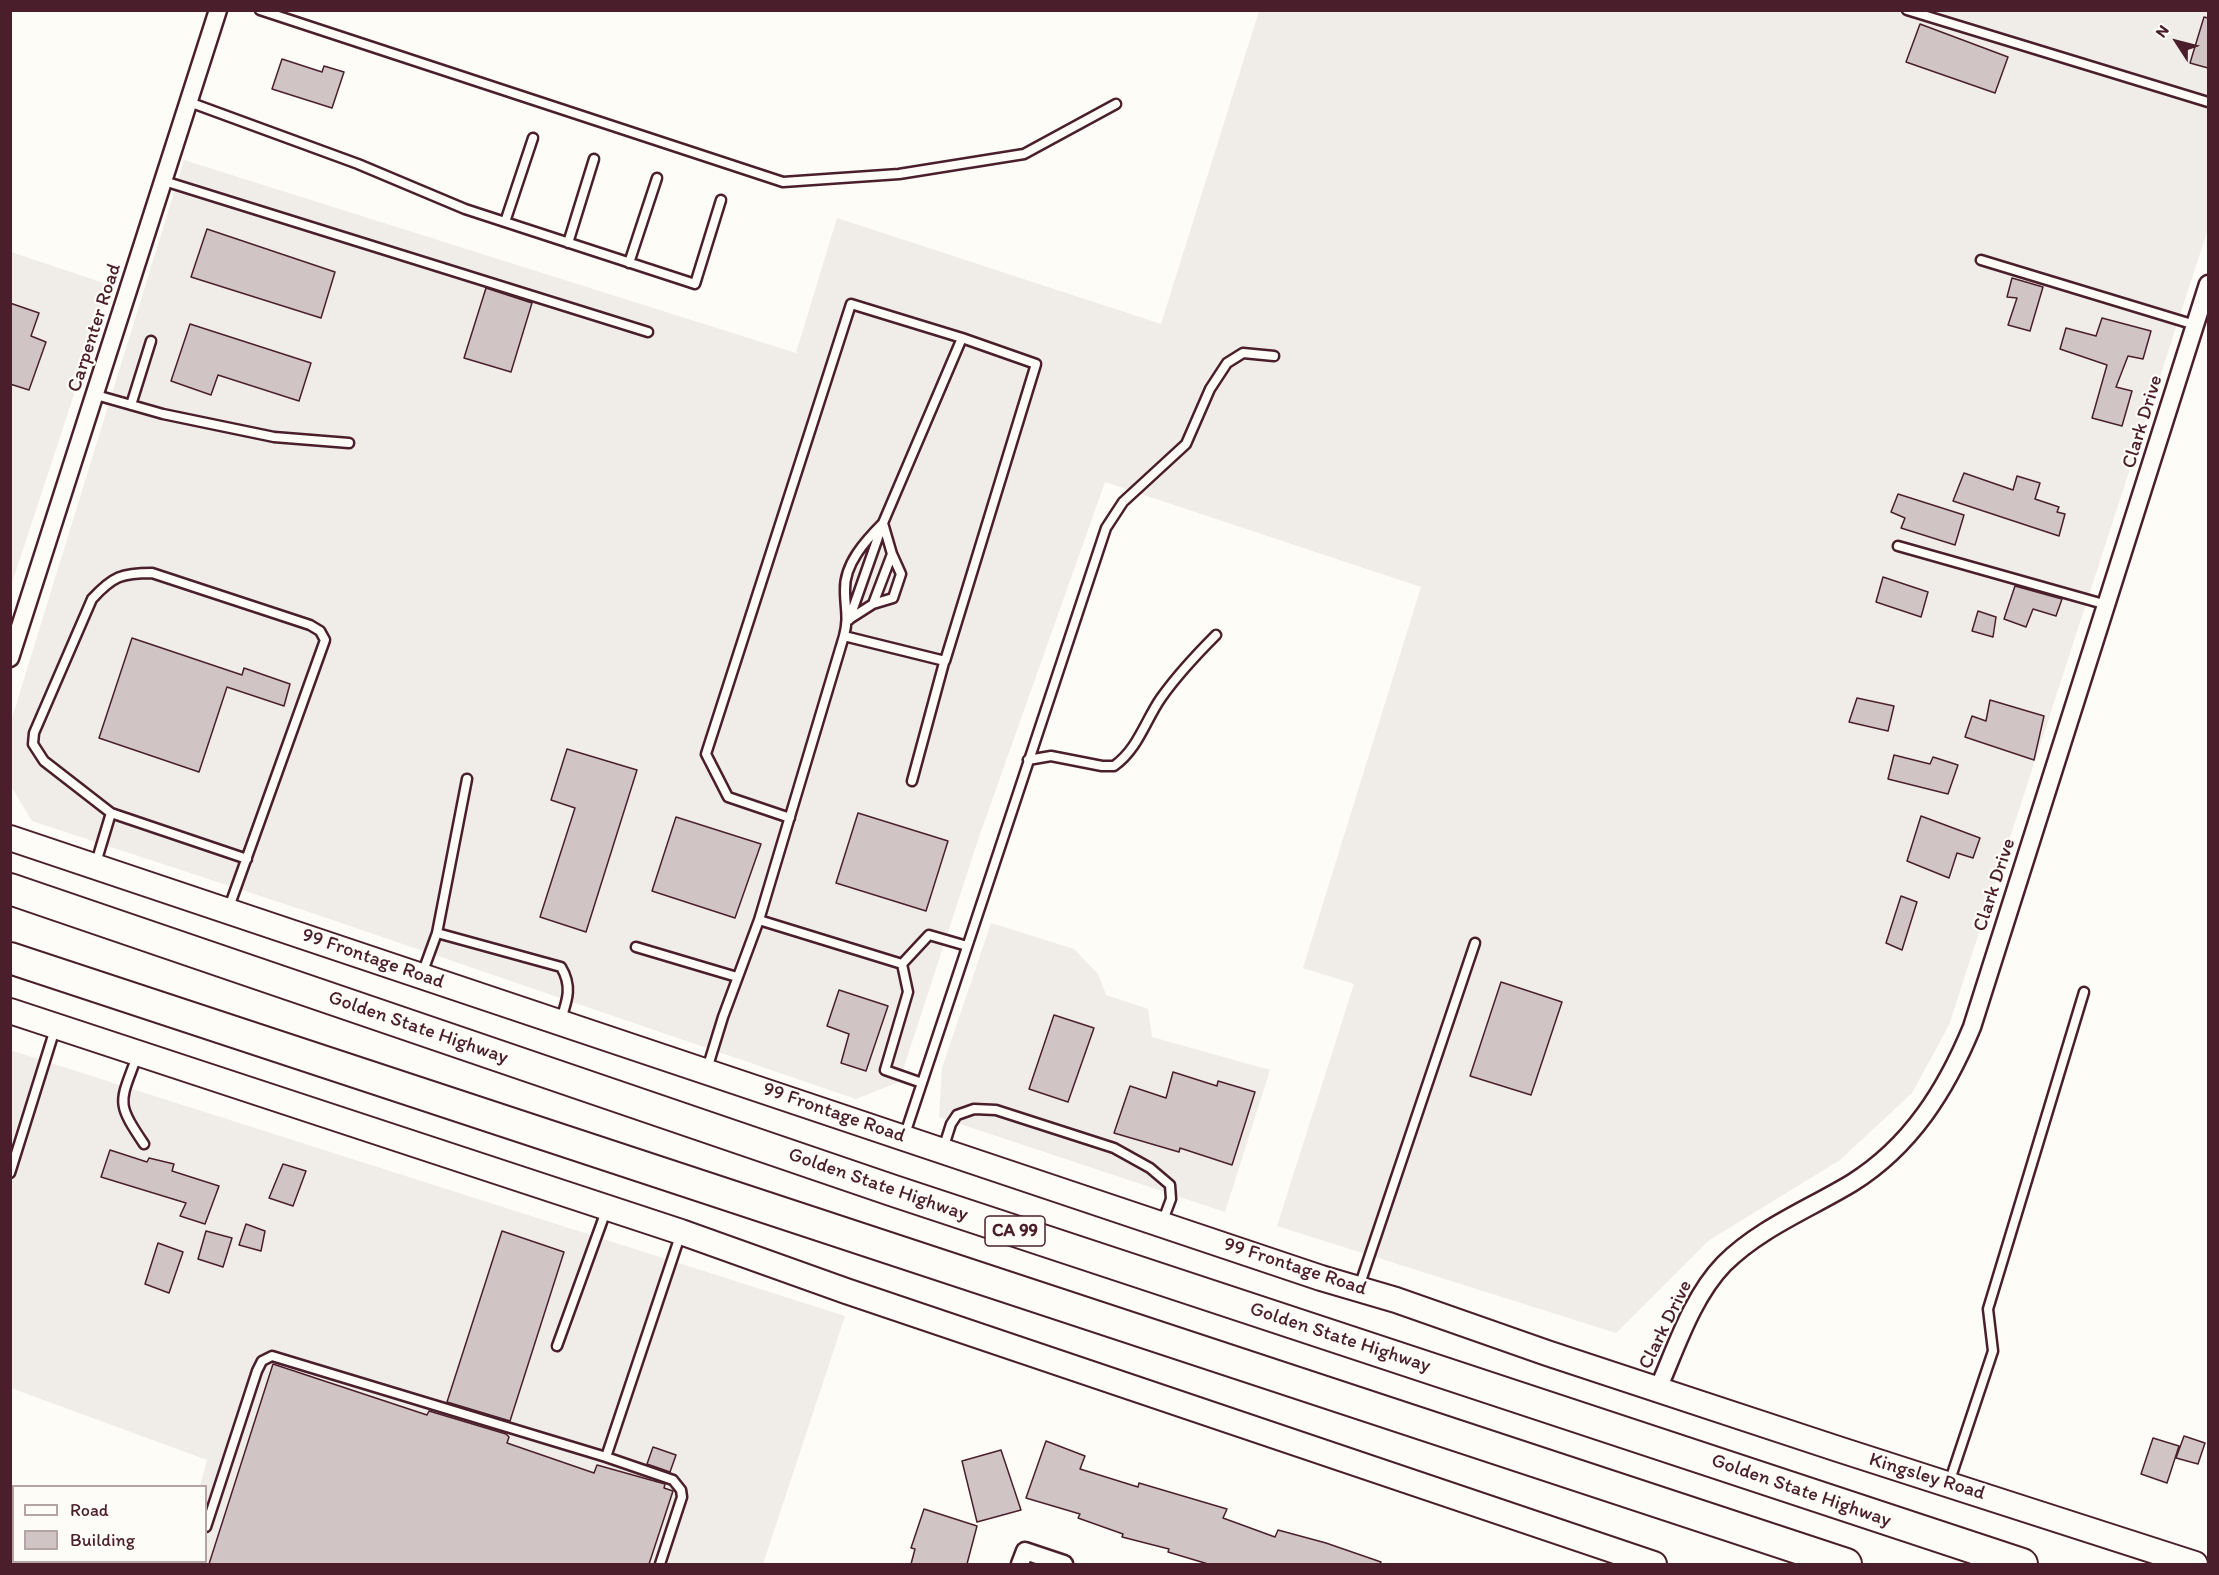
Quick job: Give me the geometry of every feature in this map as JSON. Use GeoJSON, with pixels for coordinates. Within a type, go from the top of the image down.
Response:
{"type":"FeatureCollection","features":[{"type":"Feature","properties":{"kind":"highway","name":"Golden State Highway"},"geometry":{"type":"LineString","coordinates":[[10,889],[894,1191],[2022,1564]]}},
{"type":"Feature","properties":{"kind":"highway"},"geometry":{"type":"LineString","coordinates":[[10,958],[1846,1564]]}},
{"type":"Feature","properties":{"kind":"street","name":"Carpenter Road"},"geometry":{"type":"LineString","coordinates":[[10,658],[218,10]]}},
{"type":"Feature","properties":{"kind":"street","name":"Clark Drive"},"geometry":{"type":"LineString","coordinates":[[1658,1389],[1704,1291],[1724,1264],[1770,1230],[1851,1184],[1887,1157],[1927,1114],[1956,1067],[1972,1027],[2208,284]]}},
{"type":"Feature","properties":{"kind":"street","name":"99 Frontage Road"},"geometry":{"type":"LineString","coordinates":[[10,838],[1162,1224],[1359,1287],[1658,1389]]}},
{"type":"Feature","properties":{"kind":"street"},"geometry":{"type":"LineString","coordinates":[[10,1011],[681,1232],[846,1291],[1654,1564]]}},
{"type":"Feature","properties":{"kind":"street","name":"Kingsley Road"},"geometry":{"type":"LineString","coordinates":[[1658,1389],[2196,1564]]}},
{"type":"Feature","properties":{"kind":"street"},"geometry":{"type":"LineString","coordinates":[[1022,1558],[1064,1564]]}},
{"type":"Feature","properties":{"kind":"lane"},"geometry":{"type":"LineString","coordinates":[[260,10],[783,182],[898,174],[1024,154],[1116,105]]}},
{"type":"Feature","properties":{"kind":"lane"},"geometry":{"type":"LineString","coordinates":[[1907,10],[2208,102]]}},
{"type":"Feature","properties":{"kind":"lane"},"geometry":{"type":"LineString","coordinates":[[189,102],[358,164],[465,209],[694,284],[721,200]]}},
{"type":"Feature","properties":{"kind":"lane"},"geometry":{"type":"LineString","coordinates":[[506,222],[533,138]]}},
{"type":"Feature","properties":{"kind":"lane"},"geometry":{"type":"LineString","coordinates":[[568,243],[594,159]]}},
{"type":"Feature","properties":{"kind":"lane"},"geometry":{"type":"LineString","coordinates":[[629,263],[657,178]]}},
{"type":"Feature","properties":{"kind":"lane"},"geometry":{"type":"LineString","coordinates":[[164,181],[648,332]]}},
{"type":"Feature","properties":{"kind":"lane"},"geometry":{"type":"LineString","coordinates":[[1981,260],[2195,325]]}},
{"type":"Feature","properties":{"kind":"lane"},"geometry":{"type":"LineString","coordinates":[[789,818],[728,797],[706,754],[851,304],[962,338],[1036,364],[945,660],[912,781]]}},
{"type":"Feature","properties":{"kind":"lane"},"geometry":{"type":"LineString","coordinates":[[707,1070],[737,977],[759,920],[848,620],[883,523],[962,338]]}},
{"type":"Feature","properties":{"kind":"lane"},"geometry":{"type":"LineString","coordinates":[[131,405],[151,341]]}},
{"type":"Feature","properties":{"kind":"lane"},"geometry":{"type":"LineString","coordinates":[[904,1138],[1106,528],[1123,502],[1186,444],[1210,389],[1227,363],[1243,353],[1274,356]]}},
{"type":"Feature","properties":{"kind":"lane"},"geometry":{"type":"LineString","coordinates":[[96,395],[274,437],[349,443]]}},
{"type":"Feature","properties":{"kind":"lane"},"geometry":{"type":"LineString","coordinates":[[848,620],[873,604],[893,598],[902,573],[892,554],[883,523]]}},
{"type":"Feature","properties":{"kind":"lane"},"geometry":{"type":"LineString","coordinates":[[848,620],[844,588],[859,547],[883,523]]}},
{"type":"Feature","properties":{"kind":"lane"},"geometry":{"type":"LineString","coordinates":[[1898,546],[2107,605]]}},
{"type":"Feature","properties":{"kind":"lane"},"geometry":{"type":"LineString","coordinates":[[873,604],[892,554]]}},
{"type":"Feature","properties":{"kind":"lane"},"geometry":{"type":"LineString","coordinates":[[227,910],[247,858],[325,640],[320,631],[310,625],[152,573],[126,573],[107,582],[92,599],[34,733],[33,744],[44,761],[111,813],[247,858]]}},
{"type":"Feature","properties":{"kind":"lane"},"geometry":{"type":"LineString","coordinates":[[1028,760],[1051,756],[1102,766],[1114,766],[1134,746],[1159,700],[1180,672],[1216,635]]}},
{"type":"Feature","properties":{"kind":"lane"},"geometry":{"type":"LineString","coordinates":[[844,636],[945,660]]}},
{"type":"Feature","properties":{"kind":"lane"},"geometry":{"type":"LineString","coordinates":[[421,976],[437,933],[467,779]]}},
{"type":"Feature","properties":{"kind":"lane"},"geometry":{"type":"LineString","coordinates":[[95,866],[111,813]]}},
{"type":"Feature","properties":{"kind":"lane"},"geometry":{"type":"LineString","coordinates":[[759,920],[902,964]]}},
{"type":"Feature","properties":{"kind":"lane"},"geometry":{"type":"LineString","coordinates":[[437,933],[561,967],[568,980],[569,995],[560,1022]]}},
{"type":"Feature","properties":{"kind":"lane"},"geometry":{"type":"LineString","coordinates":[[902,964],[929,935],[967,946]]}},
{"type":"Feature","properties":{"kind":"lane"},"geometry":{"type":"LineString","coordinates":[[1359,1287],[1475,943]]}},
{"type":"Feature","properties":{"kind":"lane"},"geometry":{"type":"LineString","coordinates":[[636,947],[737,977]]}},
{"type":"Feature","properties":{"kind":"lane"},"geometry":{"type":"LineString","coordinates":[[902,964],[908,992],[885,1070],[922,1083]]}},
{"type":"Feature","properties":{"kind":"lane"},"geometry":{"type":"LineString","coordinates":[[1949,1484],[1993,1351],[1989,1309],[2084,992]]}},
{"type":"Feature","properties":{"kind":"lane"},"geometry":{"type":"LineString","coordinates":[[10,1173],[57,1026]]}},
{"type":"Feature","properties":{"kind":"lane"},"geometry":{"type":"LineString","coordinates":[[139,1053],[123,1095],[123,1113],[144,1144]]}},
{"type":"Feature","properties":{"kind":"lane"},"geometry":{"type":"LineString","coordinates":[[943,1150],[951,1124],[957,1115],[974,1109],[996,1110],[1114,1148],[1150,1168],[1170,1185],[1171,1199],[1162,1224]]}},
{"type":"Feature","properties":{"kind":"lane"},"geometry":{"type":"LineString","coordinates":[[557,1346],[607,1208]]}},
{"type":"Feature","properties":{"kind":"lane"},"geometry":{"type":"LineString","coordinates":[[606,1457],[681,1232]]}},
{"type":"Feature","properties":{"kind":"lane"},"geometry":{"type":"LineString","coordinates":[[207,1524],[257,1371],[262,1361],[272,1356],[606,1457],[673,1480],[681,1490],[660,1564]]}},
{"type":"Feature","properties":{"kind":"shaded area"},"geometry":{"type":"Polygon","coordinates":[[[1259,11],[2208,11],[2208,229],[1949,1025],[1912,1093],[1840,1160],[1708,1241],[1616,1333],[1277,1226],[1354,984],[1303,968],[1421,587],[1105,482],[979,837],[899,1082],[856,1099],[312,913],[32,821],[11,786],[11,721],[184,160],[796,353],[837,218],[1161,324],[1259,11]]]}},
{"type":"Feature","properties":{"kind":"shaded area"},"geometry":{"type":"Polygon","coordinates":[[[11,252],[110,285],[11,586],[11,252]]]}},
{"type":"Feature","properties":{"kind":"shaded area"},"geometry":{"type":"Polygon","coordinates":[[[991,923],[1074,949],[1098,974],[1106,995],[1148,1009],[1152,1037],[1270,1070],[1225,1212],[939,1117],[942,1068],[991,923]]]}},
{"type":"Feature","properties":{"kind":"shaded area"},"geometry":{"type":"Polygon","coordinates":[[[10,1050],[845,1316],[763,1564],[178,1564],[207,1563],[207,1485],[200,1485],[207,1460],[11,1388],[10,1050]]]}},
{"type":"Feature","properties":{"kind":"building"},"geometry":{"type":"Polygon","coordinates":[[[2204,17],[2208,18],[2208,68],[2190,63],[2204,17]]]}},
{"type":"Feature","properties":{"kind":"building"},"geometry":{"type":"Polygon","coordinates":[[[1920,24],[2008,57],[1995,93],[1906,62],[1920,24]]]}},
{"type":"Feature","properties":{"kind":"building"},"geometry":{"type":"Polygon","coordinates":[[[282,59],[322,72],[324,66],[344,72],[332,108],[272,89],[282,59]]]}},
{"type":"Feature","properties":{"kind":"building"},"geometry":{"type":"Polygon","coordinates":[[[207,229],[335,272],[321,318],[191,277],[207,229]]]}},
{"type":"Feature","properties":{"kind":"building"},"geometry":{"type":"Polygon","coordinates":[[[2012,278],[2043,287],[2030,331],[2008,325],[2017,298],[2007,297],[2012,278]]]}},
{"type":"Feature","properties":{"kind":"building"},"geometry":{"type":"Polygon","coordinates":[[[486,288],[532,303],[511,372],[464,358],[486,288]]]}},
{"type":"Feature","properties":{"kind":"building"},"geometry":{"type":"Polygon","coordinates":[[[10,303],[39,313],[31,336],[46,342],[29,390],[10,384],[10,303]]]}},
{"type":"Feature","properties":{"kind":"building"},"geometry":{"type":"Polygon","coordinates":[[[2102,318],[2151,331],[2143,359],[2128,356],[2116,387],[2132,391],[2122,426],[2092,418],[2107,365],[2060,349],[2066,328],[2096,336],[2102,318]]]}},
{"type":"Feature","properties":{"kind":"building"},"geometry":{"type":"Polygon","coordinates":[[[190,324],[311,363],[299,401],[218,375],[211,395],[171,381],[190,324]]]}},
{"type":"Feature","properties":{"kind":"building"},"geometry":{"type":"Polygon","coordinates":[[[1964,473],[2013,490],[2017,476],[2040,483],[2035,499],[2059,507],[2057,512],[2065,514],[2059,536],[1953,501],[1964,473]]]}},
{"type":"Feature","properties":{"kind":"building"},"geometry":{"type":"Polygon","coordinates":[[[1898,494],[1964,515],[1955,545],[1901,528],[1905,518],[1891,512],[1898,494]]]}},
{"type":"Feature","properties":{"kind":"building"},"geometry":{"type":"Polygon","coordinates":[[[1883,577],[1928,592],[1921,617],[1876,602],[1883,577]]]}},
{"type":"Feature","properties":{"kind":"building"},"geometry":{"type":"Polygon","coordinates":[[[2015,586],[2062,599],[2056,616],[2033,609],[2026,627],[2004,619],[2015,586]]]}},
{"type":"Feature","properties":{"kind":"building"},"geometry":{"type":"Polygon","coordinates":[[[1978,611],[1996,617],[1993,637],[1972,631],[1978,611]]]}},
{"type":"Feature","properties":{"kind":"building"},"geometry":{"type":"Polygon","coordinates":[[[132,638],[242,675],[244,668],[290,684],[284,706],[227,687],[199,772],[99,738],[132,638]]]}},
{"type":"Feature","properties":{"kind":"building"},"geometry":{"type":"Polygon","coordinates":[[[1857,698],[1894,706],[1888,731],[1849,722],[1857,698]]]}},
{"type":"Feature","properties":{"kind":"building"},"geometry":{"type":"Polygon","coordinates":[[[1990,700],[2044,716],[2034,760],[1965,737],[1972,716],[1986,721],[1990,700]]]}},
{"type":"Feature","properties":{"kind":"building"},"geometry":{"type":"Polygon","coordinates":[[[567,749],[637,770],[586,932],[540,917],[575,808],[551,800],[567,749]]]}},
{"type":"Feature","properties":{"kind":"building"},"geometry":{"type":"Polygon","coordinates":[[[1894,755],[1930,764],[1933,757],[1958,765],[1948,794],[1888,779],[1894,755]]]}},
{"type":"Feature","properties":{"kind":"building"},"geometry":{"type":"Polygon","coordinates":[[[858,813],[948,841],[926,911],[836,883],[858,813]]]}},
{"type":"Feature","properties":{"kind":"building"},"geometry":{"type":"Polygon","coordinates":[[[1921,816],[1980,838],[1973,858],[1957,853],[1949,878],[1907,861],[1921,816]]]}},
{"type":"Feature","properties":{"kind":"building"},"geometry":{"type":"Polygon","coordinates":[[[676,817],[761,844],[735,918],[652,891],[676,817]]]}},
{"type":"Feature","properties":{"kind":"building"},"geometry":{"type":"Polygon","coordinates":[[[1901,896],[1917,902],[1902,950],[1886,943],[1901,896]]]}},
{"type":"Feature","properties":{"kind":"building"},"geometry":{"type":"Polygon","coordinates":[[[1501,982],[1562,1002],[1531,1095],[1470,1076],[1501,982]]]}},
{"type":"Feature","properties":{"kind":"building"},"geometry":{"type":"Polygon","coordinates":[[[839,990],[888,1006],[866,1071],[841,1063],[849,1034],[827,1026],[839,990]]]}},
{"type":"Feature","properties":{"kind":"building"},"geometry":{"type":"Polygon","coordinates":[[[1054,1015],[1094,1028],[1068,1102],[1029,1089],[1054,1015]]]}},
{"type":"Feature","properties":{"kind":"building"},"geometry":{"type":"Polygon","coordinates":[[[1173,1072],[1217,1086],[1218,1081],[1255,1092],[1232,1165],[1180,1148],[1179,1152],[1114,1133],[1130,1086],[1166,1098],[1173,1072]]]}},
{"type":"Feature","properties":{"kind":"building"},"geometry":{"type":"Polygon","coordinates":[[[110,1150],[147,1162],[149,1158],[174,1164],[172,1171],[219,1186],[205,1224],[180,1216],[186,1203],[101,1177],[110,1150]]]}},
{"type":"Feature","properties":{"kind":"building"},"geometry":{"type":"Polygon","coordinates":[[[283,1164],[306,1171],[293,1206],[269,1198],[283,1164]]]}},
{"type":"Feature","properties":{"kind":"building"},"geometry":{"type":"Polygon","coordinates":[[[246,1224],[265,1231],[261,1251],[239,1245],[246,1224]]]}},
{"type":"Feature","properties":{"kind":"building"},"geometry":{"type":"Polygon","coordinates":[[[206,1231],[232,1238],[223,1267],[198,1259],[206,1231]]]}},
{"type":"Feature","properties":{"kind":"building"},"geometry":{"type":"Polygon","coordinates":[[[502,1231],[564,1252],[510,1421],[447,1402],[502,1231]]]}},
{"type":"Feature","properties":{"kind":"building"},"geometry":{"type":"Polygon","coordinates":[[[158,1243],[183,1252],[169,1293],[145,1284],[158,1243]]]}},
{"type":"Feature","properties":{"kind":"building"},"geometry":{"type":"Polygon","coordinates":[[[273,1364],[427,1415],[429,1411],[506,1434],[509,1437],[507,1443],[594,1473],[597,1465],[665,1484],[664,1488],[673,1491],[649,1564],[209,1564],[273,1364]]]}},
{"type":"Feature","properties":{"kind":"building"},"geometry":{"type":"Polygon","coordinates":[[[2184,1436],[2205,1443],[2198,1464],[2176,1458],[2184,1436]]]}},
{"type":"Feature","properties":{"kind":"building"},"geometry":{"type":"Polygon","coordinates":[[[2153,1438],[2179,1446],[2167,1483],[2141,1474],[2153,1438]]]}},
{"type":"Feature","properties":{"kind":"building"},"geometry":{"type":"Polygon","coordinates":[[[1046,1441],[1085,1456],[1080,1469],[1138,1487],[1139,1483],[1227,1509],[1223,1518],[1275,1537],[1278,1530],[1326,1543],[1381,1562],[1380,1564],[1208,1564],[1168,1552],[1169,1549],[1122,1537],[1123,1534],[1078,1518],[1080,1514],[1026,1498],[1046,1441]]]}},
{"type":"Feature","properties":{"kind":"building"},"geometry":{"type":"Polygon","coordinates":[[[653,1447],[676,1455],[670,1472],[647,1464],[653,1447]]]}},
{"type":"Feature","properties":{"kind":"building"},"geometry":{"type":"Polygon","coordinates":[[[1001,1450],[1021,1510],[977,1522],[962,1461],[1001,1450]]]}},
{"type":"Feature","properties":{"kind":"building"},"geometry":{"type":"Polygon","coordinates":[[[924,1509],[977,1526],[967,1564],[911,1564],[915,1549],[911,1548],[924,1509]]]}}]}
